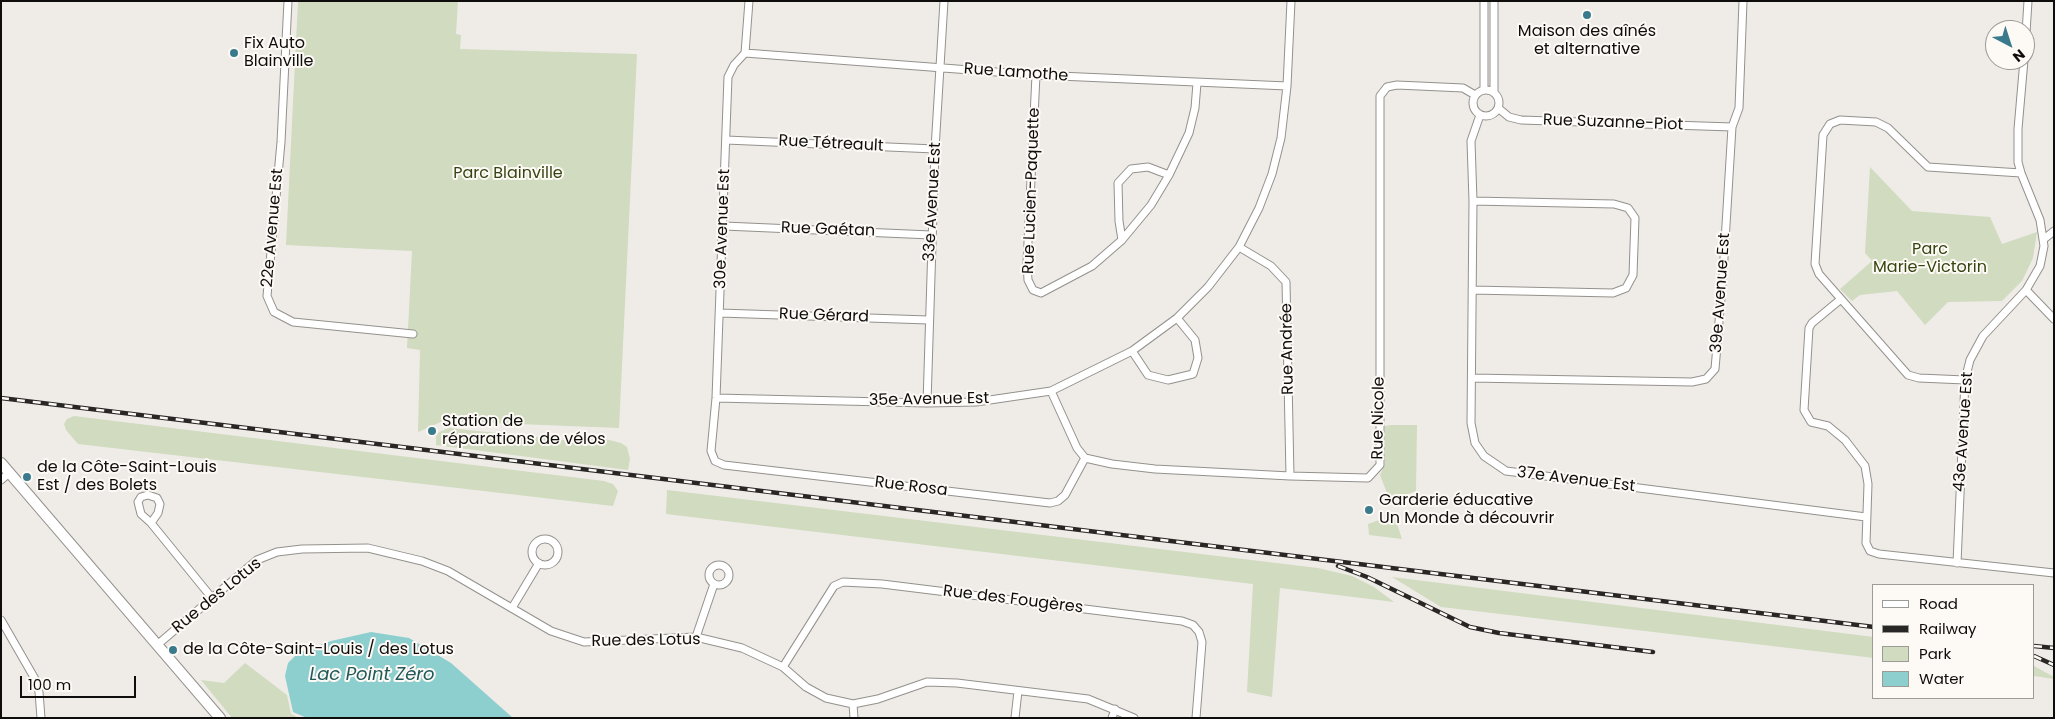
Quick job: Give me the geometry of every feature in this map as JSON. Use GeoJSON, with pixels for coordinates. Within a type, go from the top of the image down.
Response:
{"type":"FeatureCollection","features":[{"type":"Feature","properties":{"kind":"street","name":"22e Avenue Est"},"geometry":{"type":"LineString","coordinates":[[288,1],[281,142],[267,296],[274,312],[293,322],[413,334]]}},
{"type":"Feature","properties":{"kind":"street"},"geometry":{"type":"LineString","coordinates":[[746,53],[749,1]]}},
{"type":"Feature","properties":{"kind":"street","name":"33e Avenue Est"},"geometry":{"type":"LineString","coordinates":[[926,403],[935,149],[944,1]]}},
{"type":"Feature","properties":{"kind":"street","name":"35e Avenue Est"},"geometry":{"type":"LineString","coordinates":[[716,398],[926,403],[976,402],[1051,391],[1132,351],[1177,318],[1208,287],[1239,247],[1259,208],[1272,174],[1280,138],[1288,86],[1291,1]]}},
{"type":"Feature","properties":{"kind":"street"},"geometry":{"type":"LineString","coordinates":[[1484,1],[1484,89]]}},
{"type":"Feature","properties":{"kind":"street"},"geometry":{"type":"LineString","coordinates":[[1494,1],[1494,92]]}},
{"type":"Feature","properties":{"kind":"street","name":"39e Avenue Est"},"geometry":{"type":"LineString","coordinates":[[1472,378],[1692,382],[1706,379],[1715,369],[1732,127],[1739,108],[1743,1]]}},
{"type":"Feature","properties":{"kind":"street"},"geometry":{"type":"LineString","coordinates":[[2027,20],[2028,1]]}},
{"type":"Feature","properties":{"kind":"street"},"geometry":{"type":"LineString","coordinates":[[1484,26],[1494,26]]}},
{"type":"Feature","properties":{"kind":"street","name":"Rue Lamothe"},"geometry":{"type":"LineString","coordinates":[[746,53],[1036,75],[1288,86]]}},
{"type":"Feature","properties":{"kind":"street","name":"30e Avenue Est"},"geometry":{"type":"LineString","coordinates":[[715,461],[711,451],[716,398],[724,226],[728,77],[734,65],[746,53]]}},
{"type":"Feature","properties":{"kind":"street","name":"43e Avenue Est"},"geometry":{"type":"LineString","coordinates":[[1957,563],[1965,380],[1970,360],[1983,336],[2026,290],[2040,266],[2044,239],[2040,220],[2018,162],[2018,129],[2023,70]]}},
{"type":"Feature","properties":{"kind":"street","name":"Rue Lucien-Paquette"},"geometry":{"type":"LineString","coordinates":[[1036,75],[1027,263],[1028,280],[1033,290],[1041,293],[1092,266],[1122,240],[1151,205],[1169,175],[1189,133],[1195,108],[1197,83]]}},
{"type":"Feature","properties":{"kind":"street","name":"Rue Nicole"},"geometry":{"type":"LineString","coordinates":[[1085,458],[1112,464],[1154,468],[1290,476],[1368,478],[1380,465],[1380,96],[1387,87],[1397,85],[1463,88],[1475,95]]}},
{"type":"Feature","properties":{"kind":"street"},"geometry":{"type":"LineString","coordinates":[[1484,89],[1494,92],[1498,97],[1498,108],[1490,116],[1480,115],[1473,107],[1475,95],[1484,89]]}},
{"type":"Feature","properties":{"kind":"street","name":"Rue Suzanne-Piot"},"geometry":{"type":"LineString","coordinates":[[1498,108],[1509,117],[1521,120],[1732,127]]}},
{"type":"Feature","properties":{"kind":"street","name":"37e Avenue Est"},"geometry":{"type":"LineString","coordinates":[[1480,115],[1471,141],[1473,201],[1471,423],[1475,443],[1492,463],[1506,472],[1866,517]]}},
{"type":"Feature","properties":{"kind":"street"},"geometry":{"type":"LineString","coordinates":[[1965,380],[1919,378],[1908,375],[1819,274],[1815,264],[1823,135],[1830,124],[1840,120],[1876,122],[1888,128],[1928,167],[2021,172]]}},
{"type":"Feature","properties":{"kind":"street","name":"Rue Tétreault"},"geometry":{"type":"LineString","coordinates":[[726,140],[935,149]]}},
{"type":"Feature","properties":{"kind":"street"},"geometry":{"type":"LineString","coordinates":[[1122,240],[1119,221],[1118,183],[1131,169],[1148,167],[1169,175]]}},
{"type":"Feature","properties":{"kind":"street"},"geometry":{"type":"LineString","coordinates":[[1472,290],[1613,293],[1626,288],[1633,275],[1635,218],[1628,208],[1614,204],[1473,201]]}},
{"type":"Feature","properties":{"kind":"street","name":"Rue Gaétan"},"geometry":{"type":"LineString","coordinates":[[724,226],[932,235]]}},
{"type":"Feature","properties":{"kind":"street"},"geometry":{"type":"LineString","coordinates":[[2044,239],[2054,231]]}},
{"type":"Feature","properties":{"kind":"street","name":"Rue Andrée"},"geometry":{"type":"LineString","coordinates":[[1239,247],[1271,266],[1286,282],[1290,476]]}},
{"type":"Feature","properties":{"kind":"street"},"geometry":{"type":"LineString","coordinates":[[2026,290],[2054,319]]}},
{"type":"Feature","properties":{"kind":"street"},"geometry":{"type":"LineString","coordinates":[[1841,299],[1808,328],[1804,410],[1811,422],[1828,426],[1844,440],[1865,466],[1868,484],[1866,543],[1870,551],[1957,563],[2054,573]]}},
{"type":"Feature","properties":{"kind":"street","name":"Rue Gérard"},"geometry":{"type":"LineString","coordinates":[[720,312],[928,320]]}},
{"type":"Feature","properties":{"kind":"street"},"geometry":{"type":"LineString","coordinates":[[1132,351],[1148,375],[1168,380],[1193,374],[1198,358],[1195,340],[1177,318]]}},
{"type":"Feature","properties":{"kind":"street"},"geometry":{"type":"LineString","coordinates":[[1051,391],[1077,448],[1085,458]]}},
{"type":"Feature","properties":{"kind":"street","name":"Rue Rosa"},"geometry":{"type":"LineString","coordinates":[[715,461],[724,465],[1050,503],[1058,501],[1065,495],[1085,458]]}},
{"type":"Feature","properties":{"kind":"street"},"geometry":{"type":"LineString","coordinates":[[1,463],[5,476],[220,718]]}},
{"type":"Feature","properties":{"kind":"street"},"geometry":{"type":"LineString","coordinates":[[151,523],[212,598]]}},
{"type":"Feature","properties":{"kind":"street","name":"Rue des Lotus"},"geometry":{"type":"LineString","coordinates":[[157,645],[257,560],[277,552],[368,548],[422,561],[448,571],[551,631],[584,642],[696,637],[742,648],[783,668],[806,687],[826,698],[853,704],[878,699],[927,682],[957,683],[1088,699],[1134,718]]}},
{"type":"Feature","properties":{"kind":"street"},"geometry":{"type":"LineString","coordinates":[[512,608],[539,563]]}},
{"type":"Feature","properties":{"kind":"street","name":"Rue des Fougères"},"geometry":{"type":"LineString","coordinates":[[783,668],[834,586],[843,582],[854,581],[892,585],[1182,621],[1193,625],[1200,632],[1202,642],[1196,718]]}},
{"type":"Feature","properties":{"kind":"street"},"geometry":{"type":"LineString","coordinates":[[696,637],[714,584]]}},
{"type":"Feature","properties":{"kind":"street"},"geometry":{"type":"LineString","coordinates":[[1,620],[35,679],[39,692],[41,718]]}},
{"type":"Feature","properties":{"kind":"street"},"geometry":{"type":"LineString","coordinates":[[1015,718],[1018,691]]}},
{"type":"Feature","properties":{"kind":"street"},"geometry":{"type":"LineString","coordinates":[[853,704],[854,718]]}},
{"type":"Feature","properties":{"kind":"street"},"geometry":{"type":"LineString","coordinates":[[1112,718],[1115,709]]}},
{"type":"Feature","properties":{"kind":"green space","name":"Parc Blainville"},"geometry":{"type":"Polygon","coordinates":[[[298,1],[458,1],[456,34],[461,35],[460,49],[637,54],[619,428],[443,421],[418,432],[420,350],[407,348],[412,251],[286,245],[298,1]]]}},
{"type":"Feature","properties":{"kind":"green space","name":"Parc Marie-Victorin"},"geometry":{"type":"Polygon","coordinates":[[[1870,167],[1912,211],[1990,217],[2002,244],[2037,232],[2033,258],[2022,281],[2002,301],[1948,302],[1925,325],[1897,291],[1860,295],[1852,301],[1840,289],[1872,261],[1865,253],[1870,167]]]}},
{"type":"Feature","properties":{"kind":"green space"},"geometry":{"type":"Polygon","coordinates":[[[74,416],[604,481],[613,484],[618,491],[613,506],[78,444],[66,430],[64,424],[67,419],[74,416]]]}},
{"type":"Feature","properties":{"kind":"green space"},"geometry":{"type":"Polygon","coordinates":[[[1417,425],[1416,491],[1390,501],[1380,475],[1385,464],[1385,426],[1417,425]]]}},
{"type":"Feature","properties":{"kind":"green space"},"geometry":{"type":"Polygon","coordinates":[[[449,428],[574,441],[601,438],[621,443],[627,447],[630,459],[628,470],[436,445],[436,436],[439,432],[449,428]]]}},
{"type":"Feature","properties":{"kind":"green space"},"geometry":{"type":"Polygon","coordinates":[[[667,490],[1318,568],[1352,576],[1374,587],[1394,602],[1280,588],[1272,697],[1247,692],[1253,584],[666,514],[667,490]]]}},
{"type":"Feature","properties":{"kind":"green space"},"geometry":{"type":"Polygon","coordinates":[[[1395,518],[1402,539],[1369,535],[1368,524],[1379,520],[1381,523],[1395,518]]]}},
{"type":"Feature","properties":{"kind":"green space"},"geometry":{"type":"Polygon","coordinates":[[[1392,577],[1872,637],[1872,658],[1441,607],[1392,577]]]}},
{"type":"Feature","properties":{"kind":"green space"},"geometry":{"type":"Polygon","coordinates":[[[245,663],[287,695],[291,714],[299,718],[232,718],[201,680],[224,683],[245,663]]]}},
{"type":"Feature","properties":{"kind":"green space"},"geometry":{"type":"Polygon","coordinates":[[[2035,667],[2054,677],[2054,679],[2035,676],[2035,667]]]}},
{"type":"Feature","properties":{"kind":"water","name":"Lac Point Zéro"},"geometry":{"type":"Polygon","coordinates":[[[371,632],[409,638],[451,663],[513,718],[307,718],[293,712],[285,676],[288,663],[298,653],[331,641],[371,632]]]}},
{"type":"Feature","properties":{"kind":"railway"},"geometry":{"type":"LineString","coordinates":[[1,398],[1872,627]]}},
{"type":"Feature","properties":{"kind":"railway"},"geometry":{"type":"LineString","coordinates":[[1338,566],[1367,577],[1470,627],[1499,633],[1653,652]]}},
{"type":"Feature","properties":{"kind":"railway"},"geometry":{"type":"LineString","coordinates":[[2035,646],[2054,648]]}},
{"type":"Feature","properties":{"kind":"railway"},"geometry":{"type":"LineString","coordinates":[[2035,656],[2054,665]]}},
{"type":"Feature","properties":{"kind":"place","name":"Maison des aînés et alternative"},"geometry":{"type":"Point","coordinates":[1587,15]}},
{"type":"Feature","properties":{"kind":"place","name":"Fix Auto Blainville"},"geometry":{"type":"Point","coordinates":[234,53]}},
{"type":"Feature","properties":{"kind":"place","name":"Station de réparations de vélos"},"geometry":{"type":"Point","coordinates":[432,431]}},
{"type":"Feature","properties":{"kind":"place","name":"de la Côte-Saint-Louis Est / des Bolets"},"geometry":{"type":"Point","coordinates":[27,477]}},
{"type":"Feature","properties":{"kind":"place","name":"Garderie éducative Un Monde à découvrir"},"geometry":{"type":"Point","coordinates":[1369,510]}},
{"type":"Feature","properties":{"kind":"place","name":"de la Côte-Saint-Louis / des Lotus"},"geometry":{"type":"Point","coordinates":[173,650]}}]}
